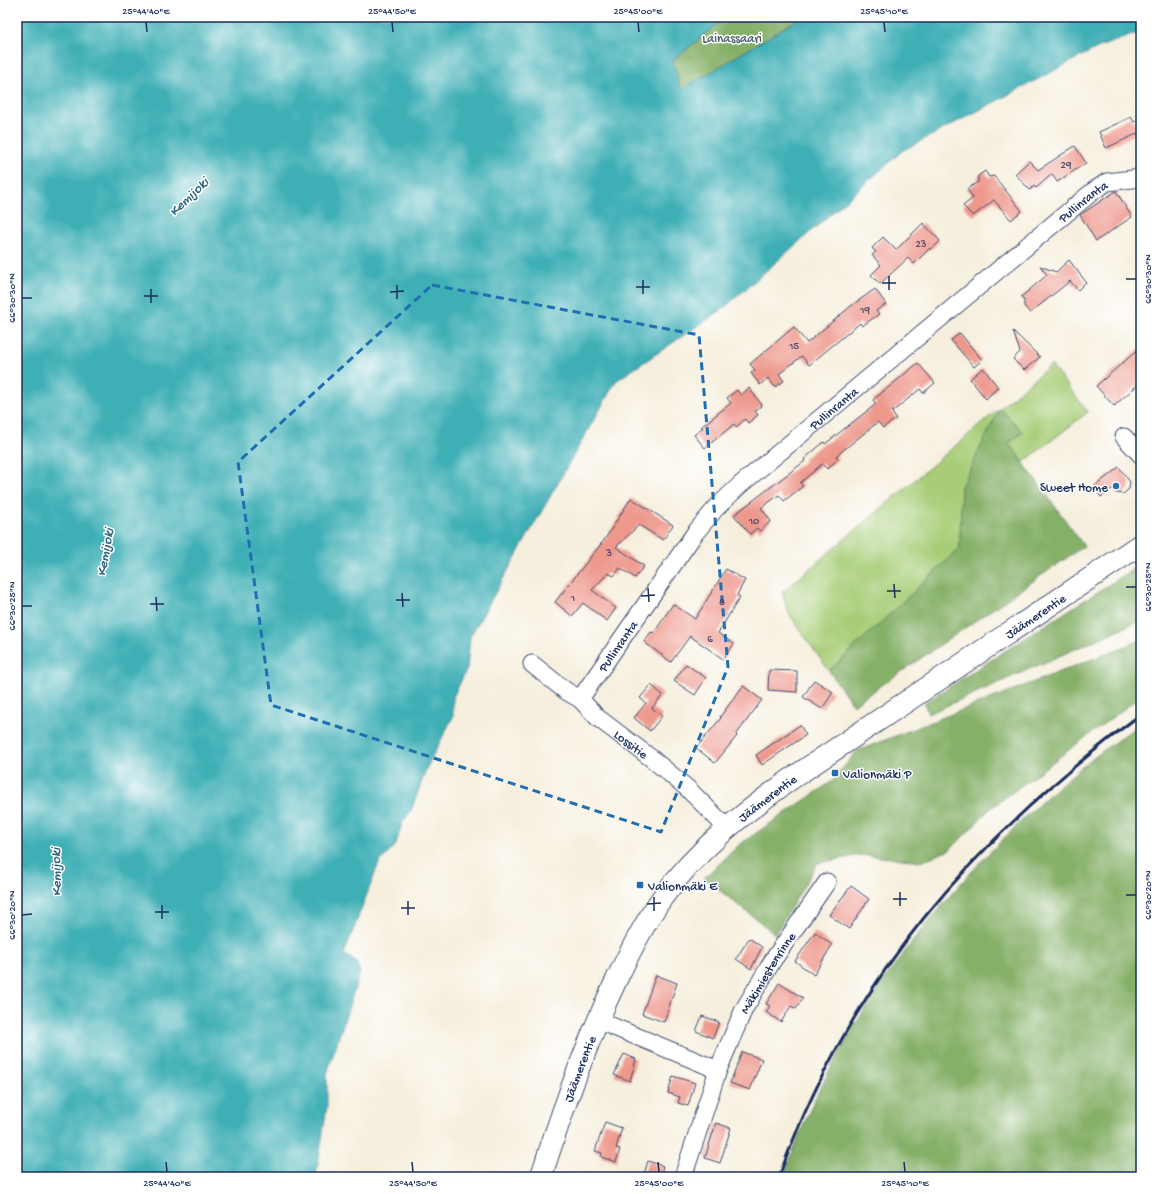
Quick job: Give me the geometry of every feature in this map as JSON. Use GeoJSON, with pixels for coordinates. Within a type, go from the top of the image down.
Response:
{"type":"FeatureCollection","features":[{"type":"Feature","properties":{"kind":"main road","name":"Jäämerentie"},"geometry":{"type":"LineString","coordinates":[[541,1177],[583,1053],[596,1020],[643,928],[663,897],[709,844],[727,828],[791,779],[1141,544]]}},
{"type":"Feature","properties":{"kind":"street","name":"Pullinranta"},"geometry":{"type":"LineString","coordinates":[[580,700],[695,533],[716,508],[740,485],[1092,192],[1107,182],[1141,178]]}},
{"type":"Feature","properties":{"kind":"street"},"geometry":{"type":"LineString","coordinates":[[1124,437],[1141,455]]}},
{"type":"Feature","properties":{"kind":"street","name":"Lossitie"},"geometry":{"type":"LineString","coordinates":[[532,664],[580,700],[598,718],[651,758],[687,788],[727,828]]}},
{"type":"Feature","properties":{"kind":"street","name":"Mäkimiestenrinne"},"geometry":{"type":"LineString","coordinates":[[683,1177],[718,1070],[744,1009],[773,960],[827,882]]}},
{"type":"Feature","properties":{"kind":"street"},"geometry":{"type":"LineString","coordinates":[[596,1020],[718,1070]]}},
{"type":"Feature","properties":{"kind":"highlighted area"},"geometry":{"type":"Polygon","coordinates":[[[432,285],[699,335],[728,667],[661,832],[271,705],[238,462],[432,285]]]}},
{"type":"Feature","properties":{"kind":"green space","name":"Lainassaari"},"geometry":{"type":"Polygon","coordinates":[[[726,17],[802,17],[681,90],[673,61],[726,17]]]}},
{"type":"Feature","properties":{"kind":"green space"},"geometry":{"type":"Polygon","coordinates":[[[1051,365],[1088,412],[1024,462],[1008,443],[1023,432],[1000,408],[1051,365]]]}},
{"type":"Feature","properties":{"kind":"green space"},"geometry":{"type":"Polygon","coordinates":[[[1000,408],[961,487],[960,548],[829,671],[789,614],[782,592],[1000,408]]]}},
{"type":"Feature","properties":{"kind":"green space"},"geometry":{"type":"Polygon","coordinates":[[[1000,408],[1023,432],[1009,443],[1084,546],[853,705],[829,671],[960,548],[961,487],[1000,408]]]}},
{"type":"Feature","properties":{"kind":"green space"},"geometry":{"type":"Polygon","coordinates":[[[1141,564],[1141,620],[928,714],[924,703],[1141,564]]]}},
{"type":"Feature","properties":{"kind":"green space"},"geometry":{"type":"Polygon","coordinates":[[[1141,640],[1141,696],[990,809],[950,850],[921,861],[861,855],[818,863],[775,934],[704,878],[740,844],[831,782],[857,751],[1141,640]]]}},
{"type":"Feature","properties":{"kind":"green space"},"geometry":{"type":"Polygon","coordinates":[[[1141,723],[1141,1177],[784,1177],[804,1124],[828,1072],[856,1023],[887,976],[921,930],[958,887],[1037,806],[1074,773],[1141,723]]]}},
{"type":"Feature","properties":{"kind":"water","name":"Kemijoki"},"geometry":{"type":"Polygon","coordinates":[[[17,17],[726,17],[673,60],[681,90],[802,17],[1141,17],[1141,32],[1099,47],[902,151],[723,309],[616,381],[470,637],[467,669],[453,697],[453,717],[427,767],[411,811],[402,823],[396,845],[379,863],[344,954],[356,962],[360,972],[327,1074],[327,1106],[316,1177],[17,1177],[17,17]]]}},
{"type":"Feature","properties":{"kind":"building"},"geometry":{"type":"Polygon","coordinates":[[[1131,117],[1134,122],[1141,118],[1141,132],[1106,148],[1099,132],[1131,117]]]}},
{"type":"Feature","properties":{"kind":"building"},"geometry":{"type":"Polygon","coordinates":[[[1075,146],[1086,163],[1057,182],[1052,174],[1036,188],[1034,186],[1030,190],[1015,174],[1029,161],[1038,170],[1075,146]]]}},
{"type":"Feature","properties":{"kind":"building"},"geometry":{"type":"Polygon","coordinates":[[[985,171],[989,177],[994,176],[1022,211],[1011,220],[994,200],[973,216],[963,206],[973,198],[967,189],[978,182],[978,176],[985,171]]]}},
{"type":"Feature","properties":{"kind":"building"},"geometry":{"type":"Polygon","coordinates":[[[1116,191],[1132,217],[1096,241],[1080,215],[1116,191]]]}},
{"type":"Feature","properties":{"kind":"building"},"geometry":{"type":"Polygon","coordinates":[[[923,223],[940,241],[931,250],[930,248],[914,264],[908,258],[880,284],[871,275],[881,265],[872,255],[876,252],[872,248],[883,237],[896,250],[923,223]]]}},
{"type":"Feature","properties":{"kind":"building"},"geometry":{"type":"Polygon","coordinates":[[[1069,260],[1086,282],[1078,290],[1070,281],[1030,313],[1024,306],[1024,300],[1021,297],[1047,275],[1040,266],[1056,272],[1069,260]]]}},
{"type":"Feature","properties":{"kind":"building"},"geometry":{"type":"Polygon","coordinates":[[[875,289],[886,304],[876,311],[879,314],[862,326],[860,323],[809,365],[802,356],[779,374],[784,381],[775,387],[768,378],[760,385],[751,373],[755,370],[750,364],[794,327],[807,343],[851,306],[875,289]]]}},
{"type":"Feature","properties":{"kind":"building"},"geometry":{"type":"Polygon","coordinates":[[[1013,331],[1040,357],[1024,370],[1013,359],[1020,352],[1013,331]]]}},
{"type":"Feature","properties":{"kind":"building"},"geometry":{"type":"Polygon","coordinates":[[[960,333],[982,360],[974,367],[951,340],[960,333]]]}},
{"type":"Feature","properties":{"kind":"building"},"geometry":{"type":"Polygon","coordinates":[[[1141,347],[1141,382],[1114,406],[1096,386],[1141,347]]]}},
{"type":"Feature","properties":{"kind":"building"},"geometry":{"type":"Polygon","coordinates":[[[918,363],[935,383],[923,393],[920,389],[892,412],[896,419],[883,428],[878,422],[836,456],[838,459],[827,469],[822,464],[800,483],[803,486],[784,501],[779,495],[761,508],[771,521],[760,531],[757,528],[750,534],[734,515],[805,461],[804,459],[824,442],[825,444],[876,404],[873,400],[918,363]]]}},
{"type":"Feature","properties":{"kind":"building"},"geometry":{"type":"Polygon","coordinates":[[[983,368],[998,387],[986,399],[970,379],[983,368]]]}},
{"type":"Feature","properties":{"kind":"building"},"geometry":{"type":"Polygon","coordinates":[[[749,388],[762,405],[755,411],[758,415],[748,423],[745,419],[736,427],[734,424],[705,448],[694,435],[703,428],[701,427],[731,403],[727,398],[737,390],[741,395],[749,388]]]}},
{"type":"Feature","properties":{"kind":"building"},"geometry":{"type":"Polygon","coordinates":[[[1119,467],[1130,482],[1129,489],[1123,494],[1116,493],[1113,488],[1101,497],[1094,487],[1119,467]]]}},
{"type":"Feature","properties":{"kind":"building"},"geometry":{"type":"Polygon","coordinates":[[[631,498],[673,525],[663,540],[639,525],[616,547],[644,566],[635,578],[620,568],[614,576],[608,573],[592,590],[616,608],[607,621],[583,603],[572,616],[555,602],[605,539],[631,498]]]}},
{"type":"Feature","properties":{"kind":"building"},"geometry":{"type":"Polygon","coordinates":[[[726,569],[745,580],[737,595],[740,597],[718,633],[734,644],[723,659],[690,636],[671,662],[644,642],[651,632],[654,633],[673,604],[695,619],[726,569]]]}},
{"type":"Feature","properties":{"kind":"building"},"geometry":{"type":"Polygon","coordinates":[[[686,664],[706,678],[695,695],[674,681],[686,664]]]}},
{"type":"Feature","properties":{"kind":"building"},"geometry":{"type":"Polygon","coordinates":[[[769,670],[797,671],[797,692],[768,690],[769,670]]]}},
{"type":"Feature","properties":{"kind":"building"},"geometry":{"type":"Polygon","coordinates":[[[814,680],[833,692],[822,709],[803,697],[814,680]]]}},
{"type":"Feature","properties":{"kind":"building"},"geometry":{"type":"Polygon","coordinates":[[[651,685],[663,695],[652,708],[662,716],[650,731],[634,718],[646,703],[640,698],[651,685]]]}},
{"type":"Feature","properties":{"kind":"building"},"geometry":{"type":"Polygon","coordinates":[[[743,686],[762,700],[736,735],[737,736],[715,763],[696,748],[721,718],[720,717],[743,686]]]}},
{"type":"Feature","properties":{"kind":"building"},"geometry":{"type":"Polygon","coordinates":[[[800,725],[806,735],[762,765],[756,755],[800,725]]]}},
{"type":"Feature","properties":{"kind":"building"},"geometry":{"type":"Polygon","coordinates":[[[851,886],[869,899],[849,929],[829,915],[851,886]]]}},
{"type":"Feature","properties":{"kind":"building"},"geometry":{"type":"Polygon","coordinates":[[[815,932],[832,945],[814,975],[795,961],[815,932]]]}},
{"type":"Feature","properties":{"kind":"building"},"geometry":{"type":"Polygon","coordinates":[[[749,938],[762,947],[751,969],[736,959],[749,938]]]}},
{"type":"Feature","properties":{"kind":"building"},"geometry":{"type":"Polygon","coordinates":[[[656,975],[677,983],[664,1022],[642,1014],[656,975]]]}},
{"type":"Feature","properties":{"kind":"building"},"geometry":{"type":"Polygon","coordinates":[[[779,983],[803,998],[796,1009],[791,1006],[781,1022],[766,1012],[770,1006],[766,1004],[779,983]]]}},
{"type":"Feature","properties":{"kind":"building"},"geometry":{"type":"Polygon","coordinates":[[[702,1016],[719,1022],[713,1038],[696,1031],[702,1016]]]}},
{"type":"Feature","properties":{"kind":"building"},"geometry":{"type":"Polygon","coordinates":[[[742,1052],[762,1059],[750,1090],[730,1083],[742,1052]]]}},
{"type":"Feature","properties":{"kind":"building"},"geometry":{"type":"Polygon","coordinates":[[[624,1054],[636,1059],[630,1081],[614,1075],[624,1054]]]}},
{"type":"Feature","properties":{"kind":"building"},"geometry":{"type":"Polygon","coordinates":[[[673,1076],[695,1083],[688,1106],[678,1103],[680,1097],[668,1093],[673,1076]]]}},
{"type":"Feature","properties":{"kind":"building"},"geometry":{"type":"Polygon","coordinates":[[[605,1122],[622,1128],[616,1148],[620,1149],[616,1162],[601,1157],[602,1153],[595,1151],[605,1122]]]}},
{"type":"Feature","properties":{"kind":"building"},"geometry":{"type":"Polygon","coordinates":[[[716,1123],[731,1128],[720,1163],[705,1158],[716,1123]]]}},
{"type":"Feature","properties":{"kind":"building"},"geometry":{"type":"Polygon","coordinates":[[[648,1161],[663,1166],[660,1177],[643,1177],[648,1161]]]}},
{"type":"Feature","properties":{"kind":"railway"},"geometry":{"type":"LineString","coordinates":[[779,1177],[808,1105],[842,1038],[881,976],[924,918],[972,863],[1024,811],[1080,762],[1141,714]]}},
{"type":"Feature","properties":{"kind":"place","name":"Sweet Home"},"geometry":{"type":"Point","coordinates":[1116,486]}},
{"type":"Feature","properties":{"kind":"place","name":"Valionmäki P"},"geometry":{"type":"Point","coordinates":[835,773]}},
{"type":"Feature","properties":{"kind":"place","name":"Valionmäki E"},"geometry":{"type":"Point","coordinates":[640,885]}}]}
